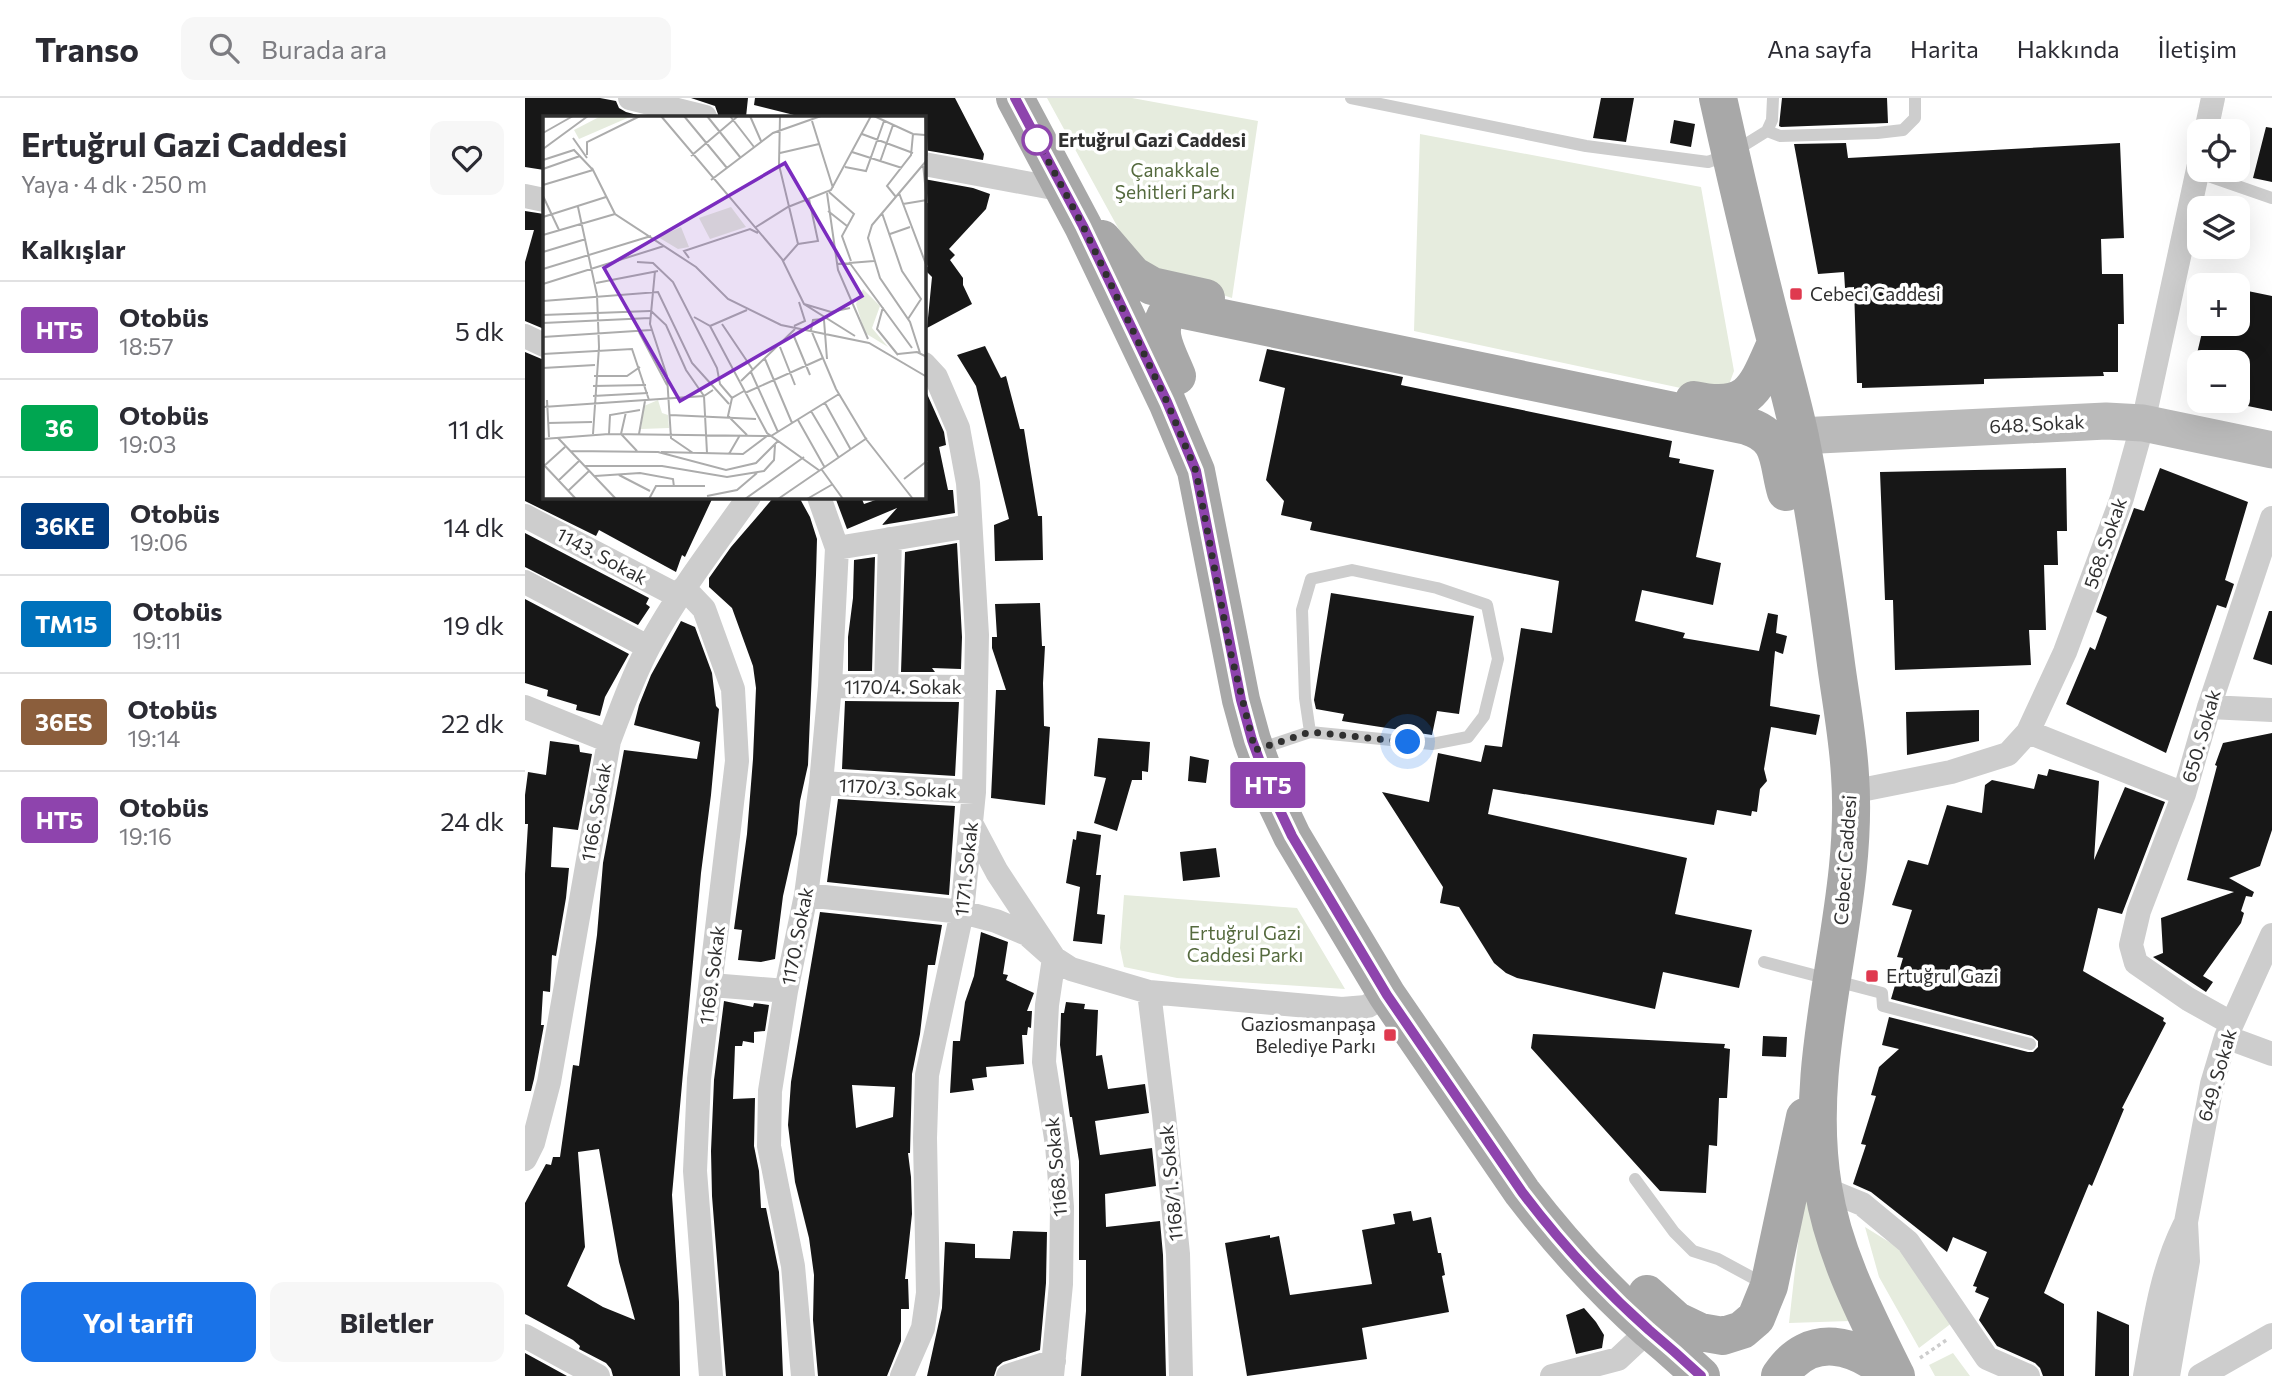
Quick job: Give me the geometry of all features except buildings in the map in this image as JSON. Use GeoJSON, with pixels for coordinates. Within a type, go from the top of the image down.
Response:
{"type":"FeatureCollection","features":[{"type":"Feature","properties":{"kind":"main road"},"geometry":{"type":"LineString","coordinates":[[1015,98],[1083,226],[1167,402],[1196,471]]}},
{"type":"Feature","properties":{"kind":"main road","name":"Cebeci Caddesi"},"geometry":{"type":"LineString","coordinates":[[1718,98],[1799,436],[1822,568],[1850,772],[1845,891],[1823,1046]]}},
{"type":"Feature","properties":{"kind":"main road"},"geometry":{"type":"LineString","coordinates":[[1083,226],[1104,241],[1133,275],[1152,286],[1704,402],[1723,404],[1740,400],[1747,395],[1763,373],[1776,343]]}},
{"type":"Feature","properties":{"kind":"main road"},"geometry":{"type":"LineString","coordinates":[[1702,1376],[1649,1330],[1543,1219],[1387,995],[1292,836],[1255,750],[1233,662],[1196,471],[1191,428],[1181,386],[1160,332],[1162,320],[1168,312],[1179,309],[1756,428],[1773,443],[1780,459],[1791,510],[1803,538],[1822,568]]}},
{"type":"Feature","properties":{"kind":"main road"},"geometry":{"type":"LineString","coordinates":[[1506,1167],[1538,1188],[1557,1205],[1677,1321],[1700,1332],[1723,1336],[1742,1330],[1756,1318],[1769,1286],[1800,1135],[1823,1046]]}},
{"type":"Feature","properties":{"kind":"main road"},"geometry":{"type":"LineString","coordinates":[[1823,1046],[1819,1154],[1832,1230],[1857,1298],[1902,1371]]}},
{"type":"Feature","properties":{"kind":"main road"},"geometry":{"type":"LineString","coordinates":[[1780,1376],[1789,1362],[1818,1346],[1846,1348],[1879,1364],[1902,1371]]}},
{"type":"Feature","properties":{"kind":"street"},"geometry":{"type":"LineString","coordinates":[[630,98],[701,116]]}},
{"type":"Feature","properties":{"kind":"street"},"geometry":{"type":"LineString","coordinates":[[2209,119],[2213,98]]}},
{"type":"Feature","properties":{"kind":"street"},"geometry":{"type":"LineString","coordinates":[[926,164],[1064,190]]}},
{"type":"Feature","properties":{"kind":"street","name":"568. Sokak"},"geometry":{"type":"LineString","coordinates":[[1851,792],[1951,772],[2008,754],[2028,732],[2065,652],[2122,498],[2143,423],[2196,182]]}},
{"type":"Feature","properties":{"kind":"street"},"geometry":{"type":"LineString","coordinates":[[525,196],[543,200]]}},
{"type":"Feature","properties":{"kind":"street"},"geometry":{"type":"LineString","coordinates":[[525,336],[543,345]]}},
{"type":"Feature","properties":{"kind":"street","name":"1171. Sokak"},"geometry":{"type":"LineString","coordinates":[[902,1376],[923,1328],[928,1293],[925,1138],[927,1075],[962,912],[974,792],[977,635],[968,482],[958,428],[936,377],[926,366]]}},
{"type":"Feature","properties":{"kind":"street","name":"648. Sokak"},"geometry":{"type":"LineString","coordinates":[[1799,436],[2106,421],[2143,423],[2272,450]]}},
{"type":"Feature","properties":{"kind":"street","name":"1166. Sokak"},"geometry":{"type":"LineString","coordinates":[[525,1159],[533,1143],[549,1082],[609,741],[648,647],[681,592],[748,499]]}},
{"type":"Feature","properties":{"kind":"street","name":"1170. Sokak"},"geometry":{"type":"LineString","coordinates":[[803,1376],[793,1265],[769,1146],[770,1091],[786,991],[806,895],[821,783],[830,686],[837,548],[820,499]]}},
{"type":"Feature","properties":{"kind":"street","name":"1143. Sokak"},"geometry":{"type":"LineString","coordinates":[[525,516],[681,592]]}},
{"type":"Feature","properties":{"kind":"street","name":"650. Sokak"},"geometry":{"type":"LineString","coordinates":[[2028,732],[2184,794],[2209,706],[2272,518]]}},
{"type":"Feature","properties":{"kind":"street"},"geometry":{"type":"LineString","coordinates":[[837,548],[971,526]]}},
{"type":"Feature","properties":{"kind":"street"},"geometry":{"type":"LineString","coordinates":[[886,687],[890,539]]}},
{"type":"Feature","properties":{"kind":"street"},"geometry":{"type":"LineString","coordinates":[[525,582],[648,647]]}},
{"type":"Feature","properties":{"kind":"street","name":"1169. Sokak"},"geometry":{"type":"LineString","coordinates":[[681,592],[704,608],[733,689],[737,761],[699,1079],[695,1171],[711,1376]]}},
{"type":"Feature","properties":{"kind":"street","name":"1170/4. Sokak"},"geometry":{"type":"LineString","coordinates":[[830,686],[976,687]]}},
{"type":"Feature","properties":{"kind":"street"},"geometry":{"type":"LineString","coordinates":[[525,706],[609,741]]}},
{"type":"Feature","properties":{"kind":"street"},"geometry":{"type":"LineString","coordinates":[[2209,706],[2272,710]]}},
{"type":"Feature","properties":{"kind":"street","name":"1170/3. Sokak"},"geometry":{"type":"LineString","coordinates":[[821,783],[974,792]]}},
{"type":"Feature","properties":{"kind":"street"},"geometry":{"type":"LineString","coordinates":[[2184,794],[2139,911],[2131,944],[2136,963],[2229,1030],[2272,1054]]}},
{"type":"Feature","properties":{"kind":"street"},"geometry":{"type":"LineString","coordinates":[[971,823],[997,872],[1054,958]]}},
{"type":"Feature","properties":{"kind":"street"},"geometry":{"type":"LineString","coordinates":[[806,895],[962,912],[996,921],[1027,934],[1071,969],[1149,992],[1342,1009],[1366,1007],[1387,995]]}},
{"type":"Feature","properties":{"kind":"street","name":"649. Sokak"},"geometry":{"type":"LineString","coordinates":[[2168,1376],[2188,1261],[2186,1222],[2212,1084],[2229,1030],[2272,935]]}},
{"type":"Feature","properties":{"kind":"street","name":"1168. Sokak"},"geometry":{"type":"LineString","coordinates":[[1053,1369],[1061,1284],[1062,1208],[1057,1145],[1044,1062],[1047,1005],[1054,958]]}},
{"type":"Feature","properties":{"kind":"street"},"geometry":{"type":"LineString","coordinates":[[711,985],[786,991]]}},
{"type":"Feature","properties":{"kind":"street","name":"1168/1. Sokak"},"geometry":{"type":"LineString","coordinates":[[1149,992],[1178,1254],[1181,1376]]}},
{"type":"Feature","properties":{"kind":"street"},"geometry":{"type":"LineString","coordinates":[[1823,1188],[1862,1204],[1908,1242],[1987,1358],[2028,1376]]}},
{"type":"Feature","properties":{"kind":"street","name":"649. Sokak"},"geometry":{"type":"LineString","coordinates":[[2145,1376],[2164,1276],[2173,1247],[2186,1222]]}},
{"type":"Feature","properties":{"kind":"street"},"geometry":{"type":"LineString","coordinates":[[1552,1376],[1617,1368],[1649,1330]]}},
{"type":"Feature","properties":{"kind":"street"},"geometry":{"type":"LineString","coordinates":[[2200,1376],[2272,1335]]}},
{"type":"Feature","properties":{"kind":"street"},"geometry":{"type":"LineString","coordinates":[[525,1336],[598,1376]]}},
{"type":"Feature","properties":{"kind":"street"},"geometry":{"type":"LineString","coordinates":[[1008,1376],[1053,1369]]}},
{"type":"Feature","properties":{"kind":"lane"},"geometry":{"type":"LineString","coordinates":[[1351,98],[1586,146],[1708,162],[1730,154],[1767,131],[1773,120],[1773,98]]}},
{"type":"Feature","properties":{"kind":"lane"},"geometry":{"type":"LineString","coordinates":[[1767,131],[1780,136],[1877,134],[1903,130],[1915,118],[1915,98]]}},
{"type":"Feature","properties":{"kind":"lane"},"geometry":{"type":"LineString","coordinates":[[2236,182],[2272,198]]}},
{"type":"Feature","properties":{"kind":"lane"},"geometry":{"type":"LineString","coordinates":[[1255,750],[1310,732],[1432,744],[1468,737],[1484,716],[1498,659],[1487,605],[1437,588],[1352,570],[1311,579],[1302,610],[1305,698],[1310,732]]}},
{"type":"Feature","properties":{"kind":"lane"},"geometry":{"type":"LineString","coordinates":[[1764,962],[1882,993],[1883,1006],[2030,1044]]}},
{"type":"Feature","properties":{"kind":"lane"},"geometry":{"type":"LineString","coordinates":[[1635,1179],[1674,1232],[1693,1251],[1718,1259],[1769,1286]]}},
{"type":"Feature","properties":{"kind":"path"},"geometry":{"type":"LineString","coordinates":[[1902,1371],[1965,1326]]}},
{"type":"Feature","properties":{"kind":"green space","name":"Çanakkale Şehitleri Parkı"},"geometry":{"type":"Polygon","coordinates":[[[1047,98],[1132,98],[1258,121],[1232,298],[1140,268],[1047,98]]]}},
{"type":"Feature","properties":{"kind":"green space"},"geometry":{"type":"Polygon","coordinates":[[[1420,134],[1701,187],[1734,371],[1727,390],[1704,393],[1414,331],[1420,134]]]}},
{"type":"Feature","properties":{"kind":"green space","name":"Ertuğrul Gazi Caddesi Parkı"},"geometry":{"type":"Polygon","coordinates":[[[1124,895],[1297,908],[1345,989],[1177,978],[1124,967],[1120,948],[1124,895]]]}},
{"type":"Feature","properties":{"kind":"green space"},"geometry":{"type":"Polygon","coordinates":[[[1803,1199],[1807,1199],[1850,1321],[1789,1323],[1803,1199]]]}},
{"type":"Feature","properties":{"kind":"green space"},"geometry":{"type":"Polygon","coordinates":[[[1865,1227],[1910,1255],[1957,1319],[1919,1348],[1879,1277],[1865,1227]]]}},
{"type":"Feature","properties":{"kind":"green space"},"geometry":{"type":"Polygon","coordinates":[[[1953,1353],[1970,1376],[1935,1376],[1929,1365],[1953,1353]]]}},
{"type":"Feature","properties":{"kind":"bus line","name":"HT5"},"geometry":{"type":"LineString","coordinates":[[1015,98],[1083,226],[1167,402],[1196,471],[1241,700],[1271,792],[1292,836],[1387,995],[1522,1192],[1543,1219],[1610,1291],[1701,1376]]}},
{"type":"Feature","properties":{"kind":"place","name":"Ertuğrul Gazi Caddesi"},"geometry":{"type":"Point","coordinates":[1037,140]}},
{"type":"Feature","properties":{"kind":"place","name":"Cebeci Caddesi"},"geometry":{"type":"Point","coordinates":[1796,294]}},
{"type":"Feature","properties":{"kind":"place","name":"Ertuğrul Gazi"},"geometry":{"type":"Point","coordinates":[1872,976]}},
{"type":"Feature","properties":{"kind":"place","name":"Gaziosmanpaşa Belediye Parkı"},"geometry":{"type":"Point","coordinates":[1390,1035]}},
{"type":"Feature","properties":{"kind":"route"},"geometry":{"type":"LineString","coordinates":[[1037,140],[1083,226],[1167,402],[1196,471],[1230,650],[1255,750],[1310,732],[1408,742]]}}]}
